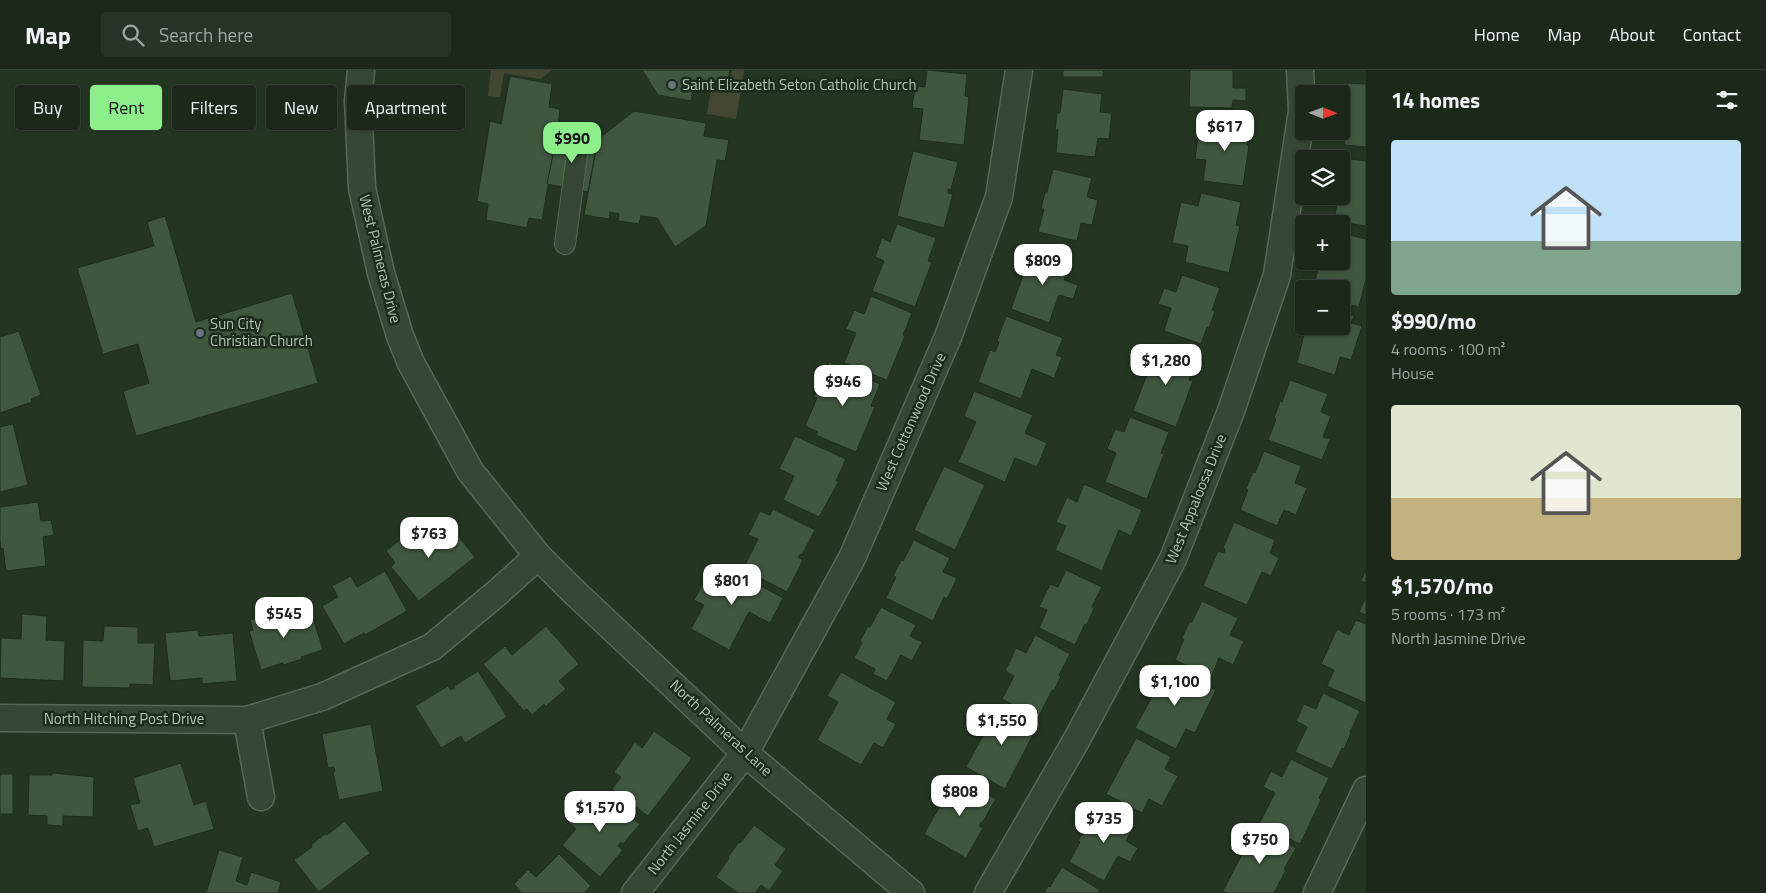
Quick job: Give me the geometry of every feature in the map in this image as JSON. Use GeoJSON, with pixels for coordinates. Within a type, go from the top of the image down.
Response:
{"type":"FeatureCollection","features":[{"type":"Feature","properties":{"kind":"street","name":"West Palmeras Drive"},"geometry":{"type":"LineString","coordinates":[[361,70],[358,101],[362,188],[381,273],[400,336],[411,363],[470,471],[538,556]]}},
{"type":"Feature","properties":{"kind":"street","name":"West Cottonwood Drive"},"geometry":{"type":"LineString","coordinates":[[745,753],[852,558],[948,337],[999,197],[1019,70]]}},
{"type":"Feature","properties":{"kind":"street","name":"West Appaloosa Drive"},"geometry":{"type":"LineString","coordinates":[[988,893],[1077,739],[1173,559],[1231,412],[1277,275],[1302,111],[1300,70]]}},
{"type":"Feature","properties":{"kind":"street"},"geometry":{"type":"LineString","coordinates":[[564,244],[579,140]]}},
{"type":"Feature","properties":{"kind":"street","name":"North Hitching Post Drive"},"geometry":{"type":"LineString","coordinates":[[0,718],[247,720],[322,697],[432,647],[538,556]]}},
{"type":"Feature","properties":{"kind":"street","name":"North Palmeras Lane"},"geometry":{"type":"LineString","coordinates":[[538,556],[745,753],[911,893]]}},
{"type":"Feature","properties":{"kind":"street"},"geometry":{"type":"LineString","coordinates":[[247,720],[261,797]]}},
{"type":"Feature","properties":{"kind":"street","name":"North Jasmine Drive"},"geometry":{"type":"LineString","coordinates":[[635,893],[745,753]]}},
{"type":"Feature","properties":{"kind":"street"},"geometry":{"type":"LineString","coordinates":[[1317,893],[1366,790]]}},
{"type":"Feature","properties":{"kind":"green space"},"geometry":{"type":"Polygon","coordinates":[[[491,70],[552,70],[541,79],[504,73],[500,97],[488,96],[491,70]]]}},
{"type":"Feature","properties":{"kind":"green space"},"geometry":{"type":"Polygon","coordinates":[[[732,70],[744,70],[736,119],[707,114],[711,89],[722,90],[724,83],[729,84],[732,70]]]}},
{"type":"Feature","properties":{"kind":"building","name":"Saint Elizabeth Seton Catholic Church"},"geometry":{"type":"Polygon","coordinates":[[[642,70],[730,70],[728,82],[722,81],[720,87],[694,82],[691,101],[658,95],[642,70]]]}},
{"type":"Feature","properties":{"kind":"building"},"geometry":{"type":"Polygon","coordinates":[[[927,70],[967,74],[965,96],[969,97],[964,145],[919,140],[923,109],[912,108],[915,86],[925,87],[927,70]]]}},
{"type":"Feature","properties":{"kind":"building"},"geometry":{"type":"Polygon","coordinates":[[[1063,70],[1103,70],[1103,77],[1063,77],[1063,70]]]}},
{"type":"Feature","properties":{"kind":"building"},"geometry":{"type":"Polygon","coordinates":[[[1190,70],[1233,70],[1233,88],[1246,88],[1246,101],[1233,100],[1232,108],[1189,107],[1190,70]]]}},
{"type":"Feature","properties":{"kind":"building"},"geometry":{"type":"Polygon","coordinates":[[[510,76],[552,84],[549,107],[560,109],[542,220],[529,218],[527,228],[486,220],[488,204],[477,201],[490,121],[501,124],[510,76]]]}},
{"type":"Feature","properties":{"kind":"building"},"geometry":{"type":"Polygon","coordinates":[[[1348,83],[1366,84],[1366,147],[1344,145],[1344,140],[1350,140],[1350,85],[1348,83]]]}},
{"type":"Feature","properties":{"kind":"building"},"geometry":{"type":"Polygon","coordinates":[[[1063,89],[1102,94],[1100,112],[1112,113],[1109,139],[1098,138],[1095,157],[1056,153],[1058,130],[1055,130],[1057,113],[1060,113],[1063,89]]]}},
{"type":"Feature","properties":{"kind":"building"},"geometry":{"type":"Polygon","coordinates":[[[634,111],[706,123],[704,136],[729,140],[725,161],[717,160],[706,226],[675,247],[657,218],[641,216],[639,224],[618,221],[619,214],[610,212],[609,219],[584,215],[598,139],[634,111]]]}},
{"type":"Feature","properties":{"kind":"building"},"geometry":{"type":"Polygon","coordinates":[[[1211,118],[1250,122],[1247,145],[1249,145],[1243,186],[1203,181],[1206,160],[1195,159],[1198,136],[1208,137],[1211,118]]]}},
{"type":"Feature","properties":{"kind":"building"},"geometry":{"type":"Polygon","coordinates":[[[557,135],[597,143],[588,192],[547,184],[557,135]]]}},
{"type":"Feature","properties":{"kind":"building"},"geometry":{"type":"Polygon","coordinates":[[[913,151],[958,162],[951,190],[948,189],[948,193],[953,194],[944,228],[897,216],[913,151]]]}},
{"type":"Feature","properties":{"kind":"building"},"geometry":{"type":"Polygon","coordinates":[[[1350,159],[1366,161],[1366,226],[1350,224],[1350,215],[1335,215],[1337,205],[1350,205],[1350,159]]]}},
{"type":"Feature","properties":{"kind":"building"},"geometry":{"type":"Polygon","coordinates":[[[1053,169],[1092,178],[1087,197],[1098,200],[1092,225],[1081,223],[1077,241],[1038,232],[1044,209],[1041,209],[1045,192],[1047,192],[1053,169]]]}},
{"type":"Feature","properties":{"kind":"building"},"geometry":{"type":"Polygon","coordinates":[[[1201,193],[1241,202],[1236,225],[1240,226],[1229,273],[1185,262],[1188,246],[1172,243],[1181,202],[1198,206],[1201,193]]]}},
{"type":"Feature","properties":{"kind":"building","name":"Sun City Christian Church"},"geometry":{"type":"Polygon","coordinates":[[[165,216],[196,322],[292,293],[318,383],[136,436],[123,391],[149,383],[138,344],[103,354],[77,268],[154,246],[147,222],[165,216]]]}},
{"type":"Feature","properties":{"kind":"building"},"geometry":{"type":"Polygon","coordinates":[[[897,224],[936,238],[928,261],[932,262],[915,307],[872,291],[884,261],[875,257],[882,238],[890,242],[897,224]]]}},
{"type":"Feature","properties":{"kind":"building"},"geometry":{"type":"Polygon","coordinates":[[[1350,235],[1366,239],[1366,279],[1359,307],[1350,305],[1350,280],[1315,280],[1318,270],[1350,270],[1350,235]]]}},
{"type":"Feature","properties":{"kind":"building"},"geometry":{"type":"Polygon","coordinates":[[[1032,249],[1070,262],[1064,280],[1078,285],[1073,299],[1059,295],[1049,323],[1011,309],[1032,249]]]}},
{"type":"Feature","properties":{"kind":"building"},"geometry":{"type":"Polygon","coordinates":[[[1182,275],[1220,288],[1212,310],[1215,311],[1201,344],[1164,331],[1171,308],[1158,304],[1164,288],[1176,292],[1182,275]]]}},
{"type":"Feature","properties":{"kind":"building"},"geometry":{"type":"Polygon","coordinates":[[[871,296],[912,313],[887,380],[844,363],[856,333],[846,329],[854,310],[864,314],[871,296]]]}},
{"type":"Feature","properties":{"kind":"building"},"geometry":{"type":"Polygon","coordinates":[[[1350,315],[1354,316],[1351,323],[1362,326],[1351,360],[1340,357],[1335,375],[1297,363],[1304,335],[1350,335],[1350,315]]]}},
{"type":"Feature","properties":{"kind":"building"},"geometry":{"type":"Polygon","coordinates":[[[1006,316],[1063,338],[1056,355],[1062,357],[1054,378],[1032,369],[1021,399],[978,382],[990,350],[995,352],[1006,316]]]}},
{"type":"Feature","properties":{"kind":"building"},"geometry":{"type":"Polygon","coordinates":[[[19,331],[41,395],[31,399],[32,402],[0,413],[0,337],[19,331]]]}},
{"type":"Feature","properties":{"kind":"building"},"geometry":{"type":"Polygon","coordinates":[[[1159,343],[1197,358],[1189,380],[1193,381],[1176,427],[1133,411],[1159,343]]]}},
{"type":"Feature","properties":{"kind":"building"},"geometry":{"type":"Polygon","coordinates":[[[829,362],[880,384],[871,406],[875,407],[856,452],[816,435],[818,432],[805,426],[817,398],[814,397],[829,362]]]}},
{"type":"Feature","properties":{"kind":"building"},"geometry":{"type":"Polygon","coordinates":[[[1290,380],[1328,394],[1321,412],[1331,416],[1323,437],[1330,439],[1322,460],[1268,440],[1280,401],[1282,402],[1290,380]]]}},
{"type":"Feature","properties":{"kind":"building"},"geometry":{"type":"Polygon","coordinates":[[[974,391],[1033,415],[1025,433],[1047,443],[1037,467],[1015,458],[1005,482],[958,462],[976,422],[964,416],[974,391]]]}},
{"type":"Feature","properties":{"kind":"building"},"geometry":{"type":"Polygon","coordinates":[[[1130,417],[1169,432],[1161,453],[1164,454],[1147,499],[1105,482],[1116,453],[1107,449],[1115,429],[1124,432],[1130,417]]]}},
{"type":"Feature","properties":{"kind":"building"},"geometry":{"type":"Polygon","coordinates":[[[13,424],[28,485],[0,492],[0,427],[13,424]]]}},
{"type":"Feature","properties":{"kind":"building"},"geometry":{"type":"Polygon","coordinates":[[[795,436],[846,459],[836,481],[839,481],[819,517],[783,500],[794,476],[779,469],[795,436]]]}},
{"type":"Feature","properties":{"kind":"building"},"geometry":{"type":"Polygon","coordinates":[[[1264,451],[1301,466],[1295,483],[1307,488],[1296,515],[1284,510],[1277,526],[1240,510],[1248,490],[1246,489],[1264,451]]]}},
{"type":"Feature","properties":{"kind":"building"},"geometry":{"type":"Polygon","coordinates":[[[944,466],[985,485],[955,550],[914,530],[944,466]]]}},
{"type":"Feature","properties":{"kind":"building"},"geometry":{"type":"Polygon","coordinates":[[[1084,484],[1142,510],[1131,536],[1119,530],[1102,571],[1055,550],[1066,526],[1056,522],[1067,497],[1077,502],[1084,484]]]}},
{"type":"Feature","properties":{"kind":"building"},"geometry":{"type":"Polygon","coordinates":[[[38,502],[41,521],[51,520],[54,535],[43,537],[46,566],[6,571],[3,548],[1,549],[0,541],[0,507],[38,502]]]}},
{"type":"Feature","properties":{"kind":"building"},"geometry":{"type":"Polygon","coordinates":[[[773,509],[815,530],[802,555],[800,554],[798,557],[803,560],[787,592],[743,569],[758,539],[748,535],[760,511],[770,515],[773,509]]]}},
{"type":"Feature","properties":{"kind":"building"},"geometry":{"type":"Polygon","coordinates":[[[446,521],[475,557],[419,601],[391,567],[395,563],[386,551],[412,530],[422,541],[446,521]]]}},
{"type":"Feature","properties":{"kind":"building"},"geometry":{"type":"Polygon","coordinates":[[[1234,522],[1275,540],[1270,553],[1279,558],[1271,576],[1262,572],[1247,605],[1203,586],[1218,551],[1224,553],[1225,549],[1223,548],[1234,522]]]}},
{"type":"Feature","properties":{"kind":"building"},"geometry":{"type":"Polygon","coordinates":[[[914,540],[950,558],[943,572],[957,578],[947,599],[944,597],[933,621],[886,598],[896,577],[893,576],[914,540]]]}},
{"type":"Feature","properties":{"kind":"building"},"geometry":{"type":"Polygon","coordinates":[[[725,566],[783,598],[770,623],[749,612],[729,650],[691,629],[704,605],[694,600],[709,573],[718,578],[725,566]]]}},
{"type":"Feature","properties":{"kind":"building"},"geometry":{"type":"Polygon","coordinates":[[[1366,569],[1366,583],[1361,581],[1366,569]]]}},
{"type":"Feature","properties":{"kind":"building"},"geometry":{"type":"Polygon","coordinates":[[[1066,570],[1102,587],[1092,607],[1094,608],[1087,625],[1085,624],[1075,645],[1039,628],[1047,610],[1039,607],[1050,584],[1058,587],[1066,570]]]}},
{"type":"Feature","properties":{"kind":"building"},"geometry":{"type":"Polygon","coordinates":[[[385,571],[407,611],[365,635],[364,633],[344,644],[322,606],[338,597],[332,586],[351,576],[357,587],[385,571]]]}},
{"type":"Feature","properties":{"kind":"building"},"geometry":{"type":"Polygon","coordinates":[[[1366,597],[1366,615],[1359,612],[1366,597]]]}},
{"type":"Feature","properties":{"kind":"building"},"geometry":{"type":"Polygon","coordinates":[[[1202,601],[1238,618],[1230,635],[1244,641],[1233,665],[1219,658],[1211,677],[1175,660],[1189,622],[1192,622],[1202,601]]]}},
{"type":"Feature","properties":{"kind":"building"},"geometry":{"type":"Polygon","coordinates":[[[881,607],[916,625],[910,636],[922,642],[912,661],[901,655],[887,681],[873,674],[875,669],[854,658],[862,643],[860,641],[881,607]]]}},
{"type":"Feature","properties":{"kind":"building"},"geometry":{"type":"Polygon","coordinates":[[[280,611],[283,620],[311,611],[323,650],[301,657],[302,659],[261,670],[249,631],[253,630],[250,620],[280,611]]]}},
{"type":"Feature","properties":{"kind":"building"},"geometry":{"type":"Polygon","coordinates":[[[22,614],[47,616],[46,640],[65,641],[64,681],[0,678],[1,638],[21,639],[22,614]]]}},
{"type":"Feature","properties":{"kind":"building"},"geometry":{"type":"Polygon","coordinates":[[[1356,620],[1366,624],[1366,703],[1327,686],[1334,670],[1321,664],[1337,629],[1349,635],[1356,620]]]}},
{"type":"Feature","properties":{"kind":"building"},"geometry":{"type":"Polygon","coordinates":[[[104,626],[138,627],[138,643],[155,643],[153,685],[130,684],[130,688],[82,687],[83,640],[103,641],[104,626]]]}},
{"type":"Feature","properties":{"kind":"building"},"geometry":{"type":"Polygon","coordinates":[[[546,626],[579,664],[559,681],[566,689],[545,707],[544,704],[532,715],[527,709],[524,711],[483,664],[505,646],[512,655],[546,626]]]}},
{"type":"Feature","properties":{"kind":"building"},"geometry":{"type":"Polygon","coordinates":[[[198,630],[199,636],[233,633],[237,681],[202,684],[202,678],[170,681],[165,633],[198,630]]]}},
{"type":"Feature","properties":{"kind":"building"},"geometry":{"type":"Polygon","coordinates":[[[1035,635],[1070,654],[1059,675],[1061,676],[1054,691],[1052,690],[1038,718],[1002,699],[1014,676],[1005,671],[1016,648],[1026,653],[1035,635]]]}},
{"type":"Feature","properties":{"kind":"building"},"geometry":{"type":"Polygon","coordinates":[[[1169,665],[1216,690],[1195,733],[1186,729],[1176,749],[1135,728],[1169,665]]]}},
{"type":"Feature","properties":{"kind":"building"},"geometry":{"type":"Polygon","coordinates":[[[478,671],[507,717],[465,743],[461,736],[441,748],[415,706],[448,686],[451,690],[455,688],[454,686],[478,671]]]}},
{"type":"Feature","properties":{"kind":"building"},"geometry":{"type":"Polygon","coordinates":[[[841,672],[896,702],[887,719],[896,724],[883,748],[874,743],[861,765],[817,740],[838,702],[827,696],[841,672]]]}},
{"type":"Feature","properties":{"kind":"building"},"geometry":{"type":"Polygon","coordinates":[[[1323,693],[1360,711],[1344,749],[1342,748],[1332,769],[1295,752],[1307,727],[1296,721],[1304,704],[1316,709],[1323,693]]]}},
{"type":"Feature","properties":{"kind":"building"},"geometry":{"type":"Polygon","coordinates":[[[1000,704],[1038,725],[1005,789],[966,767],[1000,704]]]}},
{"type":"Feature","properties":{"kind":"building"},"geometry":{"type":"Polygon","coordinates":[[[371,724],[383,791],[339,800],[333,772],[335,771],[334,767],[328,768],[322,734],[371,724]]]}},
{"type":"Feature","properties":{"kind":"building"},"geometry":{"type":"Polygon","coordinates":[[[654,731],[692,758],[648,816],[612,789],[621,777],[614,772],[635,742],[642,748],[654,731]]]}},
{"type":"Feature","properties":{"kind":"building"},"geometry":{"type":"Polygon","coordinates":[[[1136,738],[1171,757],[1165,769],[1178,776],[1162,806],[1149,799],[1142,813],[1106,794],[1136,738]]]}},
{"type":"Feature","properties":{"kind":"building"},"geometry":{"type":"Polygon","coordinates":[[[1291,759],[1329,778],[1319,798],[1321,800],[1300,844],[1259,824],[1275,793],[1263,787],[1271,771],[1282,777],[1291,759]]]}},
{"type":"Feature","properties":{"kind":"building"},"geometry":{"type":"Polygon","coordinates":[[[181,763],[194,805],[206,801],[214,829],[154,847],[148,828],[138,831],[130,805],[140,803],[133,778],[181,763]]]}},
{"type":"Feature","properties":{"kind":"building"},"geometry":{"type":"Polygon","coordinates":[[[52,773],[94,777],[93,817],[63,816],[63,826],[47,825],[47,816],[28,815],[29,775],[52,775],[52,773]]]}},
{"type":"Feature","properties":{"kind":"building"},"geometry":{"type":"Polygon","coordinates":[[[0,774],[13,774],[13,814],[0,814],[0,774]]]}},
{"type":"Feature","properties":{"kind":"building"},"geometry":{"type":"Polygon","coordinates":[[[957,776],[996,799],[981,822],[979,826],[983,828],[966,858],[924,834],[957,776]]]}},
{"type":"Feature","properties":{"kind":"building"},"geometry":{"type":"Polygon","coordinates":[[[605,794],[640,824],[623,844],[621,842],[618,846],[623,850],[600,877],[562,845],[576,829],[568,822],[588,798],[596,805],[605,794]]]}},
{"type":"Feature","properties":{"kind":"building"},"geometry":{"type":"Polygon","coordinates":[[[1100,805],[1135,825],[1126,841],[1138,848],[1130,862],[1118,856],[1104,881],[1069,862],[1080,842],[1078,841],[1087,825],[1089,826],[1100,805]]]}},
{"type":"Feature","properties":{"kind":"building"},"geometry":{"type":"Polygon","coordinates":[[[345,821],[370,853],[319,892],[294,860],[312,847],[311,845],[325,834],[327,835],[345,821]]]}},
{"type":"Feature","properties":{"kind":"building"},"geometry":{"type":"Polygon","coordinates":[[[754,825],[786,849],[775,865],[783,871],[769,891],[761,885],[755,893],[738,893],[716,877],[728,857],[754,825]]]}},
{"type":"Feature","properties":{"kind":"building"},"geometry":{"type":"Polygon","coordinates":[[[1256,827],[1296,848],[1284,869],[1286,870],[1274,893],[1227,893],[1223,891],[1256,827]]]}},
{"type":"Feature","properties":{"kind":"building"},"geometry":{"type":"Polygon","coordinates":[[[219,850],[243,857],[236,881],[247,885],[251,872],[281,882],[278,893],[206,893],[219,850]]]}},
{"type":"Feature","properties":{"kind":"building"},"geometry":{"type":"Polygon","coordinates":[[[559,854],[591,886],[584,893],[520,893],[514,884],[528,870],[536,877],[559,854]]]}},
{"type":"Feature","properties":{"kind":"building"},"geometry":{"type":"Polygon","coordinates":[[[1062,867],[1100,890],[1098,893],[1044,893],[1048,886],[1050,887],[1062,867]]]}},
{"type":"Feature","properties":{"kind":"place","name":"Saint Elizabeth Seton Catholic Church"},"geometry":{"type":"Point","coordinates":[672,85]}},
{"type":"Feature","properties":{"kind":"place","name":"Sun City Christian Church"},"geometry":{"type":"Point","coordinates":[200,333]}}]}
